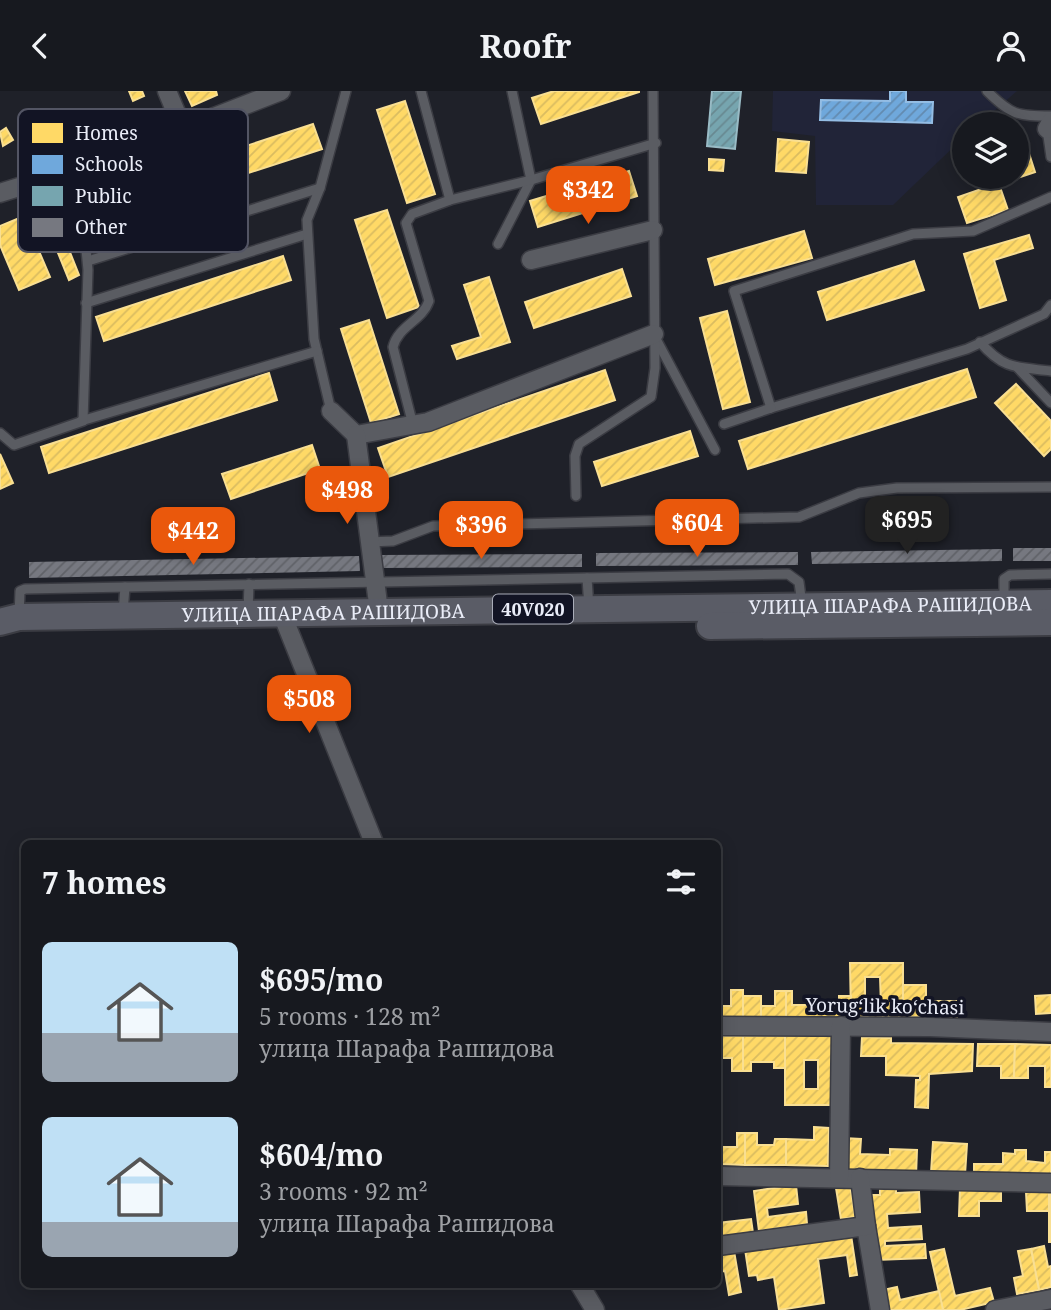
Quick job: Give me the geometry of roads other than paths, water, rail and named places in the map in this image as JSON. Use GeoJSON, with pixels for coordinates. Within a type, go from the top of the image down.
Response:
{"type":"FeatureCollection","features":[{"type":"Feature","properties":{"kind":"main road","name":"УЛИЦА ШАРАФА РАШИДОВА"},"geometry":{"type":"LineString","coordinates":[[10,626],[123,616],[248,615],[284,622],[379,611],[589,609],[813,613],[1051,603]]}},
{"type":"Feature","properties":{"kind":"main road"},"geometry":{"type":"LineString","coordinates":[[10,626],[813,613],[1051,622]]}},
{"type":"Feature","properties":{"kind":"street"},"geometry":{"type":"LineString","coordinates":[[167,91],[175,109]]}},
{"type":"Feature","properties":{"kind":"street"},"geometry":{"type":"LineString","coordinates":[[235,109],[281,91]]}},
{"type":"Feature","properties":{"kind":"street"},"geometry":{"type":"LineString","coordinates":[[0,193],[18,187]]}},
{"type":"Feature","properties":{"kind":"street"},"geometry":{"type":"LineString","coordinates":[[531,260],[653,230]]}},
{"type":"Feature","properties":{"kind":"street"},"geometry":{"type":"LineString","coordinates":[[356,435],[428,422],[654,334]]}},
{"type":"Feature","properties":{"kind":"street"},"geometry":{"type":"LineString","coordinates":[[331,411],[356,435],[379,611]]}},
{"type":"Feature","properties":{"kind":"street"},"geometry":{"type":"LineString","coordinates":[[284,622],[373,840]]}},
{"type":"Feature","properties":{"kind":"street","name":"Yorugʻlik koʻchasi"},"geometry":{"type":"LineString","coordinates":[[721,1026],[841,1026],[1051,1032]]}},
{"type":"Feature","properties":{"kind":"street"},"geometry":{"type":"LineString","coordinates":[[839,1178],[841,1026]]}},
{"type":"Feature","properties":{"kind":"street"},"geometry":{"type":"LineString","coordinates":[[721,1176],[1051,1183]]}},
{"type":"Feature","properties":{"kind":"street"},"geometry":{"type":"LineString","coordinates":[[860,1178],[880,1310]]}},
{"type":"Feature","properties":{"kind":"street"},"geometry":{"type":"LineString","coordinates":[[721,1246],[866,1226]]}},
{"type":"Feature","properties":{"kind":"street"},"geometry":{"type":"LineString","coordinates":[[582,1288],[595,1310]]}},
{"type":"Feature","properties":{"kind":"street"},"geometry":{"type":"LineString","coordinates":[[995,1310],[1051,1299]]}},
{"type":"Feature","properties":{"kind":"lane"},"geometry":{"type":"LineString","coordinates":[[331,411],[317,351],[307,220],[320,188],[346,91]]}},
{"type":"Feature","properties":{"kind":"lane"},"geometry":{"type":"LineString","coordinates":[[421,91],[450,199]]}},
{"type":"Feature","properties":{"kind":"lane"},"geometry":{"type":"LineString","coordinates":[[498,244],[531,180],[512,91]]}},
{"type":"Feature","properties":{"kind":"lane"},"geometry":{"type":"LineString","coordinates":[[576,496],[575,456],[579,445],[651,397],[656,143],[653,91]]}},
{"type":"Feature","properties":{"kind":"lane"},"geometry":{"type":"LineString","coordinates":[[987,91],[1006,110],[1020,116],[1050,122],[1051,157]]}},
{"type":"Feature","properties":{"kind":"lane"},"geometry":{"type":"LineString","coordinates":[[413,425],[393,347],[396,335],[425,311],[429,301],[406,223],[412,213],[450,199],[531,180],[656,143]]}},
{"type":"Feature","properties":{"kind":"lane"},"geometry":{"type":"LineString","coordinates":[[248,211],[320,188]]}},
{"type":"Feature","properties":{"kind":"lane"},"geometry":{"type":"LineString","coordinates":[[771,408],[734,291],[913,234],[973,231],[1051,197]]}},
{"type":"Feature","properties":{"kind":"lane"},"geometry":{"type":"LineString","coordinates":[[86,303],[307,234]]}},
{"type":"Feature","properties":{"kind":"lane"},"geometry":{"type":"LineString","coordinates":[[79,422],[83,421],[87,252]]}},
{"type":"Feature","properties":{"kind":"lane"},"geometry":{"type":"LineString","coordinates":[[88,261],[117,252]]}},
{"type":"Feature","properties":{"kind":"lane"},"geometry":{"type":"LineString","coordinates":[[724,424],[981,342],[1044,314],[1051,305]]}},
{"type":"Feature","properties":{"kind":"lane"},"geometry":{"type":"LineString","coordinates":[[654,334],[715,450]]}},
{"type":"Feature","properties":{"kind":"lane"},"geometry":{"type":"LineString","coordinates":[[981,342],[995,360],[1017,367],[1051,370]]}},
{"type":"Feature","properties":{"kind":"lane"},"geometry":{"type":"LineString","coordinates":[[0,433],[2,438],[14,445],[79,422],[317,351]]}},
{"type":"Feature","properties":{"kind":"lane"},"geometry":{"type":"LineString","coordinates":[[1017,367],[1051,403]]}},
{"type":"Feature","properties":{"kind":"lane"},"geometry":{"type":"LineString","coordinates":[[369,542],[393,541],[433,526],[799,517],[859,493],[897,488],[1051,487]]}},
{"type":"Feature","properties":{"kind":"lane"},"geometry":{"type":"LineString","coordinates":[[10,626],[20,591],[24,589],[788,574],[799,582],[813,613]]}},
{"type":"Feature","properties":{"kind":"lane"},"geometry":{"type":"LineString","coordinates":[[1004,604],[1004,579],[1010,575],[1051,574]]}},
{"type":"Feature","properties":{"kind":"lane"},"geometry":{"type":"LineString","coordinates":[[587,578],[589,609]]}},
{"type":"Feature","properties":{"kind":"lane"},"geometry":{"type":"LineString","coordinates":[[248,615],[249,584]]}},
{"type":"Feature","properties":{"kind":"lane"},"geometry":{"type":"LineString","coordinates":[[123,616],[125,587]]}}]}
